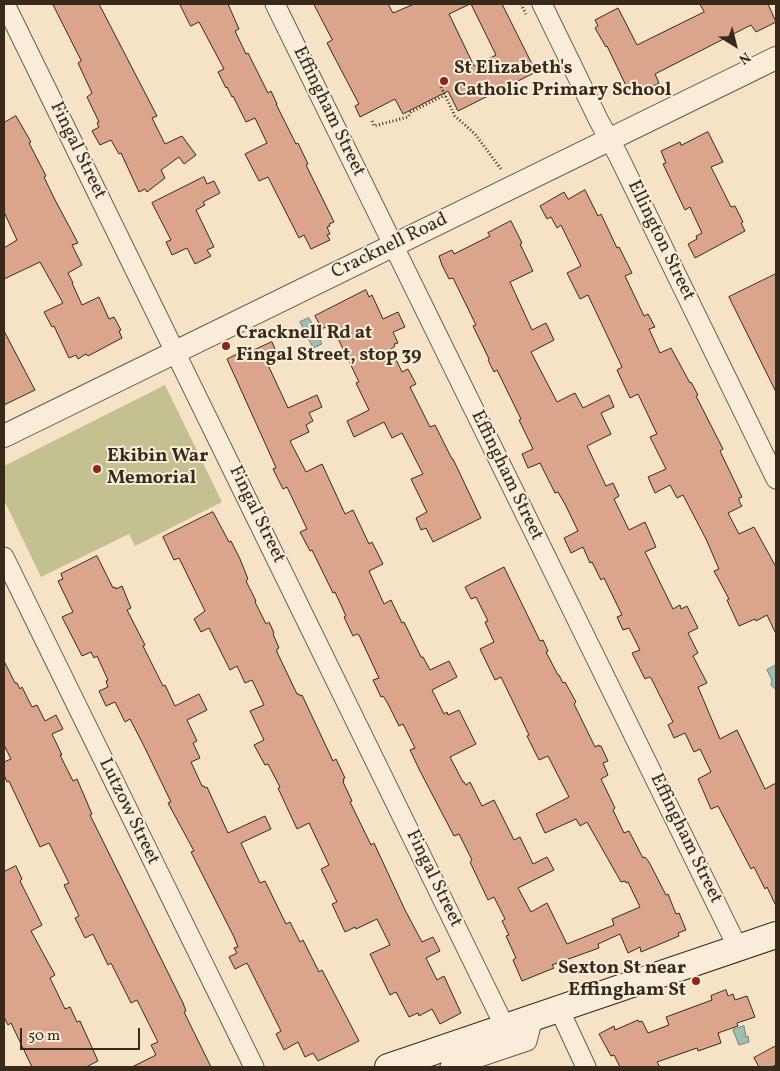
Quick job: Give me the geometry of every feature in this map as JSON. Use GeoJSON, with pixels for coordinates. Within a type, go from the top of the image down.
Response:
{"type":"FeatureCollection","features":[{"type":"Feature","properties":{"kind":"main road"},"geometry":{"type":"LineString","coordinates":[[388,1067],[776,935]]}},
{"type":"Feature","properties":{"kind":"street","name":"Fingal Street"},"geometry":{"type":"LineString","coordinates":[[5,4],[505,1027]]}},
{"type":"Feature","properties":{"kind":"street","name":"Effingham Street"},"geometry":{"type":"LineString","coordinates":[[275,4],[738,948]]}},
{"type":"Feature","properties":{"kind":"street","name":"Ellington Street"},"geometry":{"type":"LineString","coordinates":[[542,4],[776,479]]}},
{"type":"Feature","properties":{"kind":"street","name":"Cracknell Road"},"geometry":{"type":"LineString","coordinates":[[4,436],[776,58]]}},
{"type":"Feature","properties":{"kind":"street","name":"Lutzow Street"},"geometry":{"type":"LineString","coordinates":[[4,557],[254,1067]]}},
{"type":"Feature","properties":{"kind":"street"},"geometry":{"type":"LineString","coordinates":[[559,1009],[586,1067]]}},
{"type":"Feature","properties":{"kind":"street"},"geometry":{"type":"LineString","coordinates":[[450,1067],[527,1040],[533,1018]]}},
{"type":"Feature","properties":{"kind":"path"},"geometry":{"type":"LineString","coordinates":[[441,87],[455,116],[474,134],[501,169]]}},
{"type":"Feature","properties":{"kind":"path"},"geometry":{"type":"LineString","coordinates":[[372,121],[374,126],[408,117],[410,112],[445,95]]}},
{"type":"Feature","properties":{"kind":"shaded area"},"geometry":{"type":"Polygon","coordinates":[[[165,385],[222,502],[135,546],[129,534],[41,577],[4,500],[4,466],[165,385]]]}},
{"type":"Feature","properties":{"kind":"water"},"geometry":{"type":"Polygon","coordinates":[[[309,318],[319,330],[322,344],[313,348],[300,322],[309,318]]]}},
{"type":"Feature","properties":{"kind":"water"},"geometry":{"type":"Polygon","coordinates":[[[776,665],[776,690],[771,685],[772,680],[767,670],[776,665]]]}},
{"type":"Feature","properties":{"kind":"water"},"geometry":{"type":"Polygon","coordinates":[[[744,1026],[749,1042],[739,1045],[733,1030],[744,1026]]]}},
{"type":"Feature","properties":{"kind":"building"},"geometry":{"type":"Polygon","coordinates":[[[53,4],[99,4],[157,116],[152,118],[165,144],[182,136],[196,155],[184,164],[179,157],[161,170],[165,178],[147,192],[145,189],[139,192],[121,153],[119,154],[111,140],[100,145],[92,131],[99,127],[97,123],[99,122],[87,97],[92,93],[78,63],[81,61],[53,4]]]}},
{"type":"Feature","properties":{"kind":"building"},"geometry":{"type":"Polygon","coordinates":[[[180,4],[228,4],[239,29],[235,31],[246,54],[248,53],[268,93],[271,91],[296,144],[298,143],[308,164],[306,165],[334,222],[327,227],[330,234],[327,235],[330,240],[311,249],[304,235],[299,238],[268,177],[259,181],[245,154],[267,143],[255,118],[246,122],[218,72],[224,69],[199,22],[191,26],[180,4]]]}},
{"type":"Feature","properties":{"kind":"building"},"geometry":{"type":"Polygon","coordinates":[[[314,4],[388,4],[393,13],[414,4],[470,4],[449,14],[474,66],[496,55],[471,4],[502,4],[536,72],[458,111],[448,91],[403,114],[395,99],[360,117],[355,106],[359,104],[327,43],[332,40],[314,4]]]}},
{"type":"Feature","properties":{"kind":"building"},"geometry":{"type":"Polygon","coordinates":[[[700,4],[768,4],[776,22],[756,32],[751,25],[655,74],[659,83],[641,92],[640,89],[630,94],[607,46],[595,28],[598,26],[595,20],[618,8],[637,45],[704,12],[700,4]]]}},
{"type":"Feature","properties":{"kind":"building"},"geometry":{"type":"Polygon","coordinates":[[[16,116],[31,142],[29,143],[46,176],[44,177],[78,243],[72,245],[82,265],[68,273],[82,305],[99,297],[109,319],[114,317],[121,330],[119,331],[122,338],[88,356],[86,354],[78,359],[76,355],[69,358],[54,326],[52,327],[44,312],[63,303],[40,262],[4,279],[4,248],[17,240],[4,212],[4,123],[16,116]]]}},
{"type":"Feature","properties":{"kind":"building"},"geometry":{"type":"Polygon","coordinates":[[[708,132],[723,162],[711,167],[731,207],[735,206],[745,231],[695,258],[688,244],[697,239],[696,236],[702,233],[690,207],[685,210],[663,164],[666,163],[661,151],[680,142],[681,145],[708,132]]]}},
{"type":"Feature","properties":{"kind":"building"},"geometry":{"type":"Polygon","coordinates":[[[204,177],[207,184],[214,181],[220,193],[203,202],[205,205],[196,210],[214,247],[207,250],[211,256],[195,264],[187,248],[172,255],[166,242],[171,240],[152,203],[204,177]]]}},
{"type":"Feature","properties":{"kind":"building"},"geometry":{"type":"Polygon","coordinates":[[[585,190],[598,216],[601,214],[617,248],[619,247],[632,273],[625,276],[644,316],[648,314],[655,327],[649,329],[660,353],[671,348],[698,395],[696,396],[723,449],[720,451],[742,497],[739,498],[739,501],[742,506],[728,513],[739,534],[754,527],[776,567],[776,634],[767,615],[756,621],[755,619],[739,626],[727,600],[729,599],[714,571],[719,569],[683,495],[677,498],[670,485],[655,493],[648,477],[666,469],[650,437],[657,434],[638,394],[630,398],[617,370],[622,367],[588,295],[580,299],[567,273],[581,266],[561,225],[557,228],[551,217],[547,219],[540,206],[564,192],[568,199],[585,190]]]}},
{"type":"Feature","properties":{"kind":"building"},"geometry":{"type":"Polygon","coordinates":[[[511,221],[533,271],[510,282],[532,330],[546,323],[554,340],[531,352],[557,402],[575,393],[583,408],[609,395],[614,407],[601,413],[611,434],[587,446],[606,486],[613,483],[619,496],[614,499],[629,530],[645,522],[656,547],[645,552],[673,609],[680,605],[681,609],[687,606],[698,628],[688,633],[698,653],[693,656],[707,683],[698,687],[720,739],[737,730],[765,789],[776,783],[776,906],[754,867],[751,869],[718,806],[711,809],[698,779],[711,772],[700,749],[694,752],[685,733],[674,738],[668,725],[673,722],[651,678],[645,679],[632,653],[640,650],[629,628],[623,630],[617,617],[622,615],[604,578],[601,580],[592,562],[590,563],[583,547],[571,553],[564,538],[578,531],[565,504],[558,492],[555,493],[540,463],[528,468],[522,454],[533,449],[519,420],[521,419],[497,370],[494,372],[488,360],[473,326],[476,325],[453,278],[449,279],[442,265],[439,256],[452,250],[454,254],[490,236],[488,233],[511,221]]]}},
{"type":"Feature","properties":{"kind":"building"},"geometry":{"type":"Polygon","coordinates":[[[776,274],[776,392],[729,297],[776,274]]]}},
{"type":"Feature","properties":{"kind":"building"},"geometry":{"type":"Polygon","coordinates":[[[366,290],[369,297],[372,295],[383,319],[398,312],[405,327],[393,332],[398,343],[394,344],[395,346],[391,349],[402,372],[408,369],[416,384],[410,387],[430,427],[435,425],[481,518],[433,542],[426,528],[421,530],[416,518],[427,512],[411,479],[423,474],[402,433],[392,438],[384,422],[354,437],[347,421],[369,410],[356,383],[359,382],[331,324],[322,329],[315,316],[366,290]]]}},
{"type":"Feature","properties":{"kind":"building"},"geometry":{"type":"Polygon","coordinates":[[[4,331],[35,390],[4,405],[4,331]]]}},
{"type":"Feature","properties":{"kind":"building"},"geometry":{"type":"Polygon","coordinates":[[[272,342],[278,356],[268,360],[270,365],[268,365],[288,408],[317,395],[322,407],[309,413],[313,421],[306,425],[309,432],[290,441],[306,472],[322,464],[345,514],[353,510],[369,544],[372,542],[383,564],[369,571],[384,604],[391,600],[402,623],[404,622],[421,657],[423,657],[430,670],[449,661],[457,677],[432,690],[444,714],[447,712],[448,715],[459,710],[476,744],[450,757],[463,782],[466,785],[470,782],[482,806],[494,800],[514,840],[520,837],[533,864],[547,857],[554,870],[518,888],[531,912],[547,903],[567,944],[614,925],[612,919],[640,907],[628,882],[621,882],[587,822],[580,826],[576,819],[545,833],[536,814],[569,797],[548,756],[539,760],[501,677],[495,680],[480,649],[494,642],[485,622],[488,621],[476,597],[471,599],[465,587],[504,567],[540,641],[543,640],[548,651],[546,652],[558,675],[563,683],[565,682],[576,702],[574,704],[595,747],[601,746],[608,761],[603,763],[608,775],[601,779],[615,808],[613,810],[624,833],[629,831],[643,858],[645,857],[649,862],[666,895],[668,894],[676,914],[679,913],[686,930],[678,933],[679,936],[641,952],[640,947],[628,953],[620,934],[598,944],[599,948],[552,965],[554,968],[522,981],[513,960],[516,958],[506,936],[509,935],[502,921],[505,919],[494,897],[488,900],[459,834],[454,836],[420,771],[410,750],[415,748],[403,724],[399,726],[387,702],[383,696],[381,697],[373,680],[379,678],[359,635],[353,636],[335,592],[333,593],[312,550],[310,551],[300,532],[307,529],[287,487],[283,489],[273,469],[276,468],[274,463],[227,359],[241,352],[242,355],[272,342]]]}},
{"type":"Feature","properties":{"kind":"building"},"geometry":{"type":"Polygon","coordinates":[[[213,512],[240,559],[248,579],[246,581],[266,624],[269,622],[274,633],[279,648],[277,652],[297,694],[302,695],[333,761],[336,759],[345,778],[343,782],[352,801],[350,802],[371,845],[374,843],[422,942],[433,937],[440,951],[426,958],[437,980],[444,976],[461,1013],[440,1024],[432,1009],[419,1016],[418,1013],[409,1017],[396,992],[390,995],[370,954],[390,945],[377,919],[345,932],[332,904],[337,902],[321,869],[329,865],[309,823],[297,829],[278,788],[280,787],[268,764],[265,765],[254,745],[264,740],[250,711],[264,705],[252,680],[245,683],[237,666],[230,670],[209,628],[201,632],[194,619],[205,611],[179,558],[174,560],[163,537],[213,512]]]}},
{"type":"Feature","properties":{"kind":"building"},"geometry":{"type":"Polygon","coordinates":[[[97,556],[113,588],[115,587],[116,589],[122,586],[131,608],[127,610],[163,686],[165,685],[175,706],[199,694],[207,710],[187,720],[197,741],[193,743],[200,758],[191,762],[202,786],[207,787],[228,833],[265,816],[271,829],[241,843],[260,883],[265,881],[286,924],[290,922],[300,942],[303,940],[319,972],[322,970],[359,1041],[318,1061],[313,1053],[305,1057],[298,1042],[284,1050],[276,1034],[281,1031],[247,963],[235,969],[229,957],[237,953],[234,948],[238,947],[234,937],[191,852],[194,851],[168,803],[171,802],[144,746],[130,719],[125,722],[115,702],[106,706],[99,691],[108,687],[106,681],[108,680],[97,656],[94,658],[91,652],[82,656],[62,617],[73,612],[58,581],[63,579],[61,574],[97,556]]]}},
{"type":"Feature","properties":{"kind":"building"},"geometry":{"type":"Polygon","coordinates":[[[4,661],[15,683],[17,683],[20,689],[22,687],[32,707],[37,705],[45,721],[56,715],[63,729],[52,734],[62,755],[60,755],[73,781],[77,779],[92,814],[90,815],[183,1003],[186,1011],[184,1012],[211,1067],[132,1067],[156,1055],[151,1045],[158,1042],[137,1000],[131,1003],[111,963],[108,965],[93,934],[85,938],[75,918],[79,916],[64,885],[69,883],[49,843],[40,847],[9,781],[7,782],[4,775],[4,762],[11,759],[4,745],[4,661]]]}},
{"type":"Feature","properties":{"kind":"building"},"geometry":{"type":"Polygon","coordinates":[[[16,866],[22,879],[20,881],[42,925],[31,931],[55,975],[50,978],[65,1009],[70,1007],[77,1022],[80,1021],[98,1061],[86,1067],[32,1067],[11,1023],[8,1025],[4,1017],[4,872],[16,866]]]}},
{"type":"Feature","properties":{"kind":"building"},"geometry":{"type":"Polygon","coordinates":[[[726,990],[728,996],[733,994],[735,1000],[747,996],[755,1017],[737,1023],[738,1026],[718,1033],[721,1043],[698,1051],[697,1048],[657,1062],[660,1067],[620,1067],[614,1055],[611,1056],[599,1034],[614,1026],[615,1030],[638,1020],[639,1022],[642,1021],[648,1033],[669,1025],[666,1017],[712,1000],[711,996],[726,990]]]}},
{"type":"Feature","properties":{"kind":"building"},"geometry":{"type":"Polygon","coordinates":[[[776,1046],[776,1065],[759,1067],[754,1058],[776,1046]]]}},
{"type":"Feature","properties":{"kind":"place","name":"St Elizabeth's Catholic Primary School"},"geometry":{"type":"Point","coordinates":[444,81]}},
{"type":"Feature","properties":{"kind":"place","name":"Cracknell Rd at Fingal Street, stop 39"},"geometry":{"type":"Point","coordinates":[226,346]}},
{"type":"Feature","properties":{"kind":"place","name":"Ekibin War Memorial"},"geometry":{"type":"Point","coordinates":[97,469]}},
{"type":"Feature","properties":{"kind":"place","name":"Sexton St near Effingham St"},"geometry":{"type":"Point","coordinates":[696,981]}}]}
